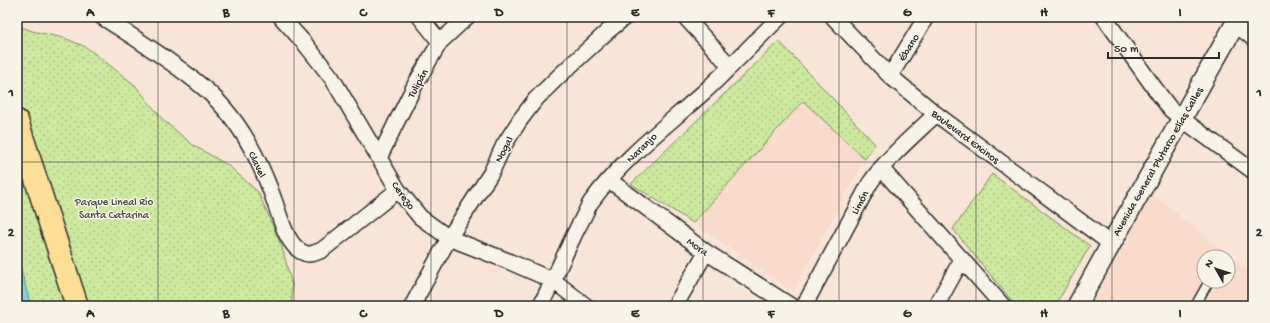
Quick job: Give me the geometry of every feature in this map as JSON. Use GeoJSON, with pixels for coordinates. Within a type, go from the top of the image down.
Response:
{"type":"FeatureCollection","features":[{"type":"Feature","properties":{"kind":"highway"},"geometry":{"type":"LineString","coordinates":[[17,121],[77,306]]}},
{"type":"Feature","properties":{"kind":"street","name":"Clavel"},"geometry":{"type":"LineString","coordinates":[[102,17],[205,89],[224,108],[241,130],[255,155],[274,199],[286,234],[295,246],[302,252],[310,255],[322,250],[398,190]]}},
{"type":"Feature","properties":{"kind":"street","name":"Cerezo"},"geometry":{"type":"LineString","coordinates":[[281,17],[306,44],[332,78],[398,190],[420,217],[449,238],[554,281],[586,306]]}},
{"type":"Feature","properties":{"kind":"street"},"geometry":{"type":"LineString","coordinates":[[420,17],[440,42]]}},
{"type":"Feature","properties":{"kind":"street","name":"Tulipán"},"geometry":{"type":"LineString","coordinates":[[379,158],[412,90],[440,42],[467,17]]}},
{"type":"Feature","properties":{"kind":"street","name":"Nogal"},"geometry":{"type":"LineString","coordinates":[[412,306],[449,238],[491,173],[504,145],[520,120],[536,99],[557,78],[608,31],[626,17]]}},
{"type":"Feature","properties":{"kind":"street"},"geometry":{"type":"LineString","coordinates":[[685,17],[730,66]]}},
{"type":"Feature","properties":{"kind":"street","name":"Naranjo"},"geometry":{"type":"LineString","coordinates":[[540,306],[554,281],[566,250],[590,204],[609,180],[668,122],[703,92],[780,17]]}},
{"type":"Feature","properties":{"kind":"street","name":"Boulevard Encinos"},"geometry":{"type":"LineString","coordinates":[[833,17],[890,76],[936,114],[1111,244]]}},
{"type":"Feature","properties":{"kind":"street","name":"Ébano"},"geometry":{"type":"LineString","coordinates":[[890,76],[926,17]]}},
{"type":"Feature","properties":{"kind":"street"},"geometry":{"type":"LineString","coordinates":[[1104,17],[1171,110],[1253,171]]}},
{"type":"Feature","properties":{"kind":"street"},"geometry":{"type":"LineString","coordinates":[[1237,19],[1253,38]]}},
{"type":"Feature","properties":{"kind":"street","name":"Avenida General Plutarco Elías Calles"},"geometry":{"type":"LineString","coordinates":[[1077,306],[1237,19]]}},
{"type":"Feature","properties":{"kind":"street","name":"Limón"},"geometry":{"type":"LineString","coordinates":[[804,306],[863,195],[881,168],[893,154],[936,114]]}},
{"type":"Feature","properties":{"kind":"street"},"geometry":{"type":"LineString","coordinates":[[881,168],[1003,306]]}},
{"type":"Feature","properties":{"kind":"street","name":"Mora"},"geometry":{"type":"LineString","coordinates":[[609,180],[706,252],[791,306]]}},
{"type":"Feature","properties":{"kind":"street"},"geometry":{"type":"LineString","coordinates":[[675,306],[706,252]]}},
{"type":"Feature","properties":{"kind":"street"},"geometry":{"type":"LineString","coordinates":[[936,306],[962,259]]}},
{"type":"Feature","properties":{"kind":"lane"},"geometry":{"type":"LineString","coordinates":[[1195,306],[1205,289]]}},
{"type":"Feature","properties":{"kind":"shaded area"},"geometry":{"type":"Polygon","coordinates":[[[803,101],[865,159],[793,292],[693,223],[803,101]]]}},
{"type":"Feature","properties":{"kind":"shaded area"},"geometry":{"type":"Polygon","coordinates":[[[1151,193],[1221,249],[1196,249],[1196,289],[1236,289],[1236,261],[1253,275],[1253,306],[1091,306],[1151,193]]]}},
{"type":"Feature","properties":{"kind":"green space","name":"Parque Lineal Río Santa Catarina"},"geometry":{"type":"Polygon","coordinates":[[[17,25],[32,31],[64,38],[86,47],[135,85],[163,120],[193,145],[229,166],[258,192],[282,247],[292,285],[292,306],[17,306],[17,25]]]}},
{"type":"Feature","properties":{"kind":"green space"},"geometry":{"type":"Polygon","coordinates":[[[779,41],[875,144],[865,159],[803,101],[693,223],[631,184],[779,41]]]}},
{"type":"Feature","properties":{"kind":"green space"},"geometry":{"type":"Polygon","coordinates":[[[992,174],[1090,246],[1055,306],[1016,306],[953,229],[992,174]]]}},
{"type":"Feature","properties":{"kind":"water"},"geometry":{"type":"Polygon","coordinates":[[[17,256],[31,306],[17,306],[17,256]]]}}]}
